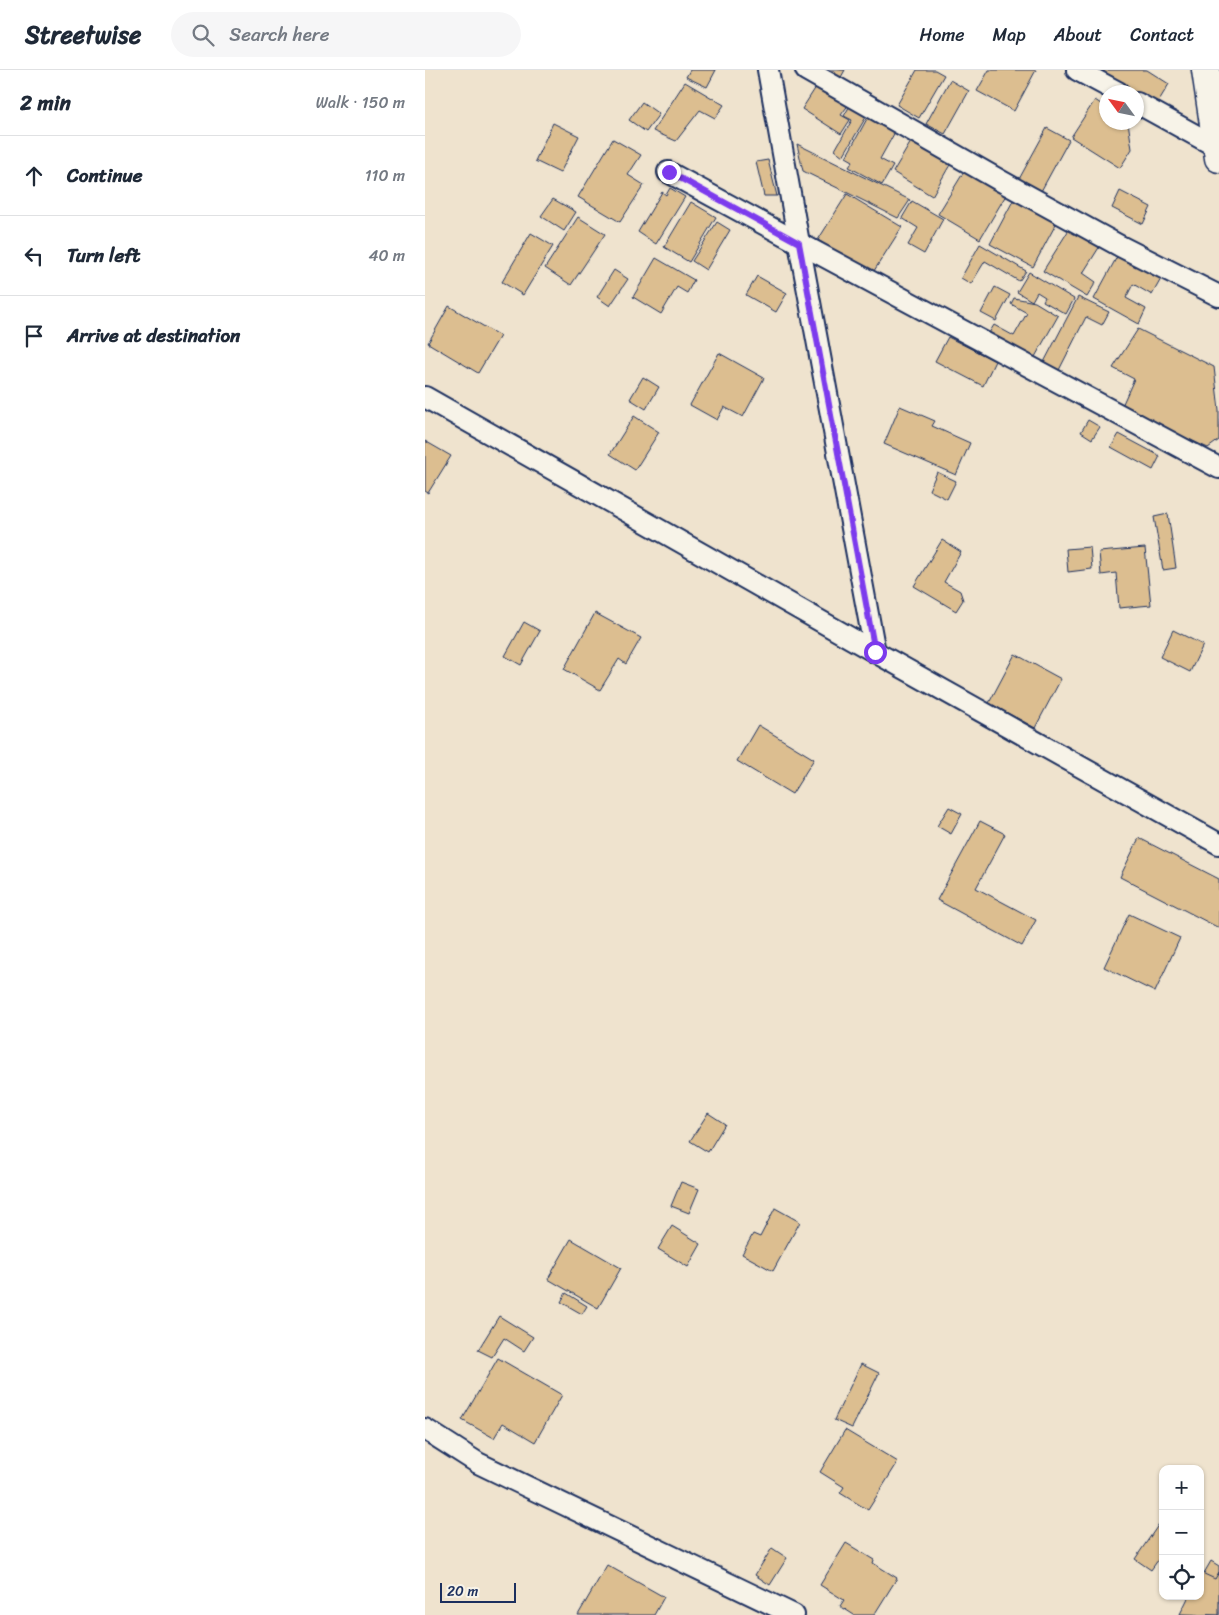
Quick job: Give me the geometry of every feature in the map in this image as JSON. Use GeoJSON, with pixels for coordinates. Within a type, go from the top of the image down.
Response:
{"type":"FeatureCollection","features":[{"type":"Feature","properties":{"kind":"street"},"geometry":{"type":"LineString","coordinates":[[768,70],[875,652]]}},
{"type":"Feature","properties":{"kind":"street"},"geometry":{"type":"LineString","coordinates":[[806,70],[1103,237],[1219,296]]}},
{"type":"Feature","properties":{"kind":"street"},"geometry":{"type":"LineString","coordinates":[[1077,70],[1105,85]]}},
{"type":"Feature","properties":{"kind":"street"},"geometry":{"type":"LineString","coordinates":[[1206,70],[1218,153]]}},
{"type":"Feature","properties":{"kind":"street"},"geometry":{"type":"LineString","coordinates":[[1144,107],[1218,153]]}},
{"type":"Feature","properties":{"kind":"street"},"geometry":{"type":"LineString","coordinates":[[669,172],[1219,468]]}},
{"type":"Feature","properties":{"kind":"street"},"geometry":{"type":"LineString","coordinates":[[425,397],[1219,844]]}},
{"type":"Feature","properties":{"kind":"street"},"geometry":{"type":"LineString","coordinates":[[425,1429],[478,1463],[794,1615]]}},
{"type":"Feature","properties":{"kind":"building"},"geometry":{"type":"Polygon","coordinates":[[[690,70],[716,70],[707,87],[686,77],[690,70]]]}},
{"type":"Feature","properties":{"kind":"building"},"geometry":{"type":"Polygon","coordinates":[[[829,70],[845,70],[840,79],[829,70]]]}},
{"type":"Feature","properties":{"kind":"building"},"geometry":{"type":"Polygon","coordinates":[[[917,70],[935,70],[944,75],[919,118],[897,105],[917,70]]]}},
{"type":"Feature","properties":{"kind":"building"},"geometry":{"type":"Polygon","coordinates":[[[989,70],[1036,70],[1014,111],[977,91],[989,70]]]}},
{"type":"Feature","properties":{"kind":"building"},"geometry":{"type":"Polygon","coordinates":[[[1094,70],[1147,70],[1169,84],[1155,107],[1144,100],[1144,85],[1119,85],[1094,70]]]}},
{"type":"Feature","properties":{"kind":"building"},"geometry":{"type":"Polygon","coordinates":[[[950,80],[969,91],[945,134],[926,124],[950,80]]]}},
{"type":"Feature","properties":{"kind":"building"},"geometry":{"type":"Polygon","coordinates":[[[685,82],[724,105],[715,118],[700,110],[676,141],[653,131],[685,82]]]}},
{"type":"Feature","properties":{"kind":"building"},"geometry":{"type":"Polygon","coordinates":[[[818,84],[849,104],[841,115],[850,120],[841,134],[802,109],[818,84]]]}},
{"type":"Feature","properties":{"kind":"building"},"geometry":{"type":"Polygon","coordinates":[[[1095,100],[1099,103],[1099,130],[1129,130],[1132,149],[1120,168],[1071,137],[1095,100]]]}},
{"type":"Feature","properties":{"kind":"building"},"geometry":{"type":"Polygon","coordinates":[[[642,102],[659,114],[646,132],[629,120],[642,102]]]}},
{"type":"Feature","properties":{"kind":"building"},"geometry":{"type":"Polygon","coordinates":[[[852,102],[869,112],[843,156],[835,150],[852,120],[844,116],[852,102]]]}},
{"type":"Feature","properties":{"kind":"building"},"geometry":{"type":"Polygon","coordinates":[[[868,117],[895,132],[880,159],[893,166],[882,185],[849,167],[853,161],[846,157],[868,117]]]}},
{"type":"Feature","properties":{"kind":"building"},"geometry":{"type":"Polygon","coordinates":[[[553,123],[579,136],[560,173],[535,161],[553,123]]]}},
{"type":"Feature","properties":{"kind":"building"},"geometry":{"type":"Polygon","coordinates":[[[1047,128],[1069,140],[1040,193],[1018,181],[1047,128]]]}},
{"type":"Feature","properties":{"kind":"building"},"geometry":{"type":"Polygon","coordinates":[[[613,139],[641,155],[628,175],[644,185],[620,222],[578,197],[613,139]]]}},
{"type":"Feature","properties":{"kind":"building"},"geometry":{"type":"Polygon","coordinates":[[[912,140],[951,163],[932,196],[893,172],[912,140]]]}},
{"type":"Feature","properties":{"kind":"building"},"geometry":{"type":"Polygon","coordinates":[[[797,144],[910,200],[898,218],[803,171],[797,144]]]}},
{"type":"Feature","properties":{"kind":"building"},"geometry":{"type":"Polygon","coordinates":[[[768,160],[777,196],[764,196],[756,162],[768,160]]]}},
{"type":"Feature","properties":{"kind":"building"},"geometry":{"type":"Polygon","coordinates":[[[965,170],[1006,195],[980,239],[938,214],[965,170]]]}},
{"type":"Feature","properties":{"kind":"building"},"geometry":{"type":"Polygon","coordinates":[[[670,188],[685,197],[656,244],[638,232],[662,192],[666,195],[670,188]]]}},
{"type":"Feature","properties":{"kind":"building"},"geometry":{"type":"Polygon","coordinates":[[[1120,191],[1151,207],[1143,224],[1112,208],[1120,191]]]}},
{"type":"Feature","properties":{"kind":"building"},"geometry":{"type":"Polygon","coordinates":[[[847,194],[902,227],[872,274],[818,240],[847,194]]]}},
{"type":"Feature","properties":{"kind":"building"},"geometry":{"type":"Polygon","coordinates":[[[553,199],[576,212],[564,231],[541,216],[553,199]]]}},
{"type":"Feature","properties":{"kind":"building"},"geometry":{"type":"Polygon","coordinates":[[[1014,199],[1057,222],[1033,267],[990,244],[1014,199]]]}},
{"type":"Feature","properties":{"kind":"building"},"geometry":{"type":"Polygon","coordinates":[[[912,201],[943,219],[924,254],[908,245],[918,228],[902,218],[912,201]]]}},
{"type":"Feature","properties":{"kind":"building"},"geometry":{"type":"Polygon","coordinates":[[[691,202],[716,217],[689,262],[664,247],[691,202]]]}},
{"type":"Feature","properties":{"kind":"building"},"geometry":{"type":"Polygon","coordinates":[[[578,217],[605,234],[571,285],[545,268],[578,217]]]}},
{"type":"Feature","properties":{"kind":"building"},"geometry":{"type":"Polygon","coordinates":[[[717,222],[730,230],[706,270],[692,261],[717,222]]]}},
{"type":"Feature","properties":{"kind":"building"},"geometry":{"type":"Polygon","coordinates":[[[1070,228],[1100,246],[1083,273],[1096,282],[1087,297],[1043,271],[1070,228]]]}},
{"type":"Feature","properties":{"kind":"building"},"geometry":{"type":"Polygon","coordinates":[[[531,233],[553,246],[523,295],[502,282],[531,233]]]}},
{"type":"Feature","properties":{"kind":"building"},"geometry":{"type":"Polygon","coordinates":[[[980,244],[1026,271],[1019,281],[985,261],[971,284],[961,278],[980,244]]]}},
{"type":"Feature","properties":{"kind":"building"},"geometry":{"type":"Polygon","coordinates":[[[1119,253],[1162,277],[1152,295],[1133,284],[1126,298],[1146,309],[1139,324],[1094,299],[1119,253]]]}},
{"type":"Feature","properties":{"kind":"building"},"geometry":{"type":"Polygon","coordinates":[[[656,258],[694,280],[687,293],[677,287],[661,314],[633,297],[656,258]]]}},
{"type":"Feature","properties":{"kind":"building"},"geometry":{"type":"Polygon","coordinates":[[[614,270],[628,279],[610,306],[597,297],[614,270]]]}},
{"type":"Feature","properties":{"kind":"building"},"geometry":{"type":"Polygon","coordinates":[[[1029,272],[1074,299],[1066,314],[1043,301],[1045,297],[1037,292],[1032,301],[1017,292],[1029,272]]]}},
{"type":"Feature","properties":{"kind":"building"},"geometry":{"type":"Polygon","coordinates":[[[757,276],[787,293],[776,312],[746,295],[757,276]]]}},
{"type":"Feature","properties":{"kind":"building"},"geometry":{"type":"Polygon","coordinates":[[[995,287],[1010,295],[996,321],[981,313],[995,287]]]}},
{"type":"Feature","properties":{"kind":"building"},"geometry":{"type":"Polygon","coordinates":[[[1078,297],[1109,312],[1102,325],[1086,317],[1057,374],[1042,366],[1078,297]]]}},
{"type":"Feature","properties":{"kind":"building"},"geometry":{"type":"Polygon","coordinates":[[[1014,298],[1035,302],[1058,316],[1031,364],[986,338],[994,325],[1014,336],[1027,313],[1011,304],[1014,298]]]}},
{"type":"Feature","properties":{"kind":"building"},"geometry":{"type":"Polygon","coordinates":[[[449,306],[500,336],[478,373],[428,343],[449,306]]]}},
{"type":"Feature","properties":{"kind":"building"},"geometry":{"type":"Polygon","coordinates":[[[1138,329],[1214,367],[1219,410],[1219,440],[1208,448],[1121,408],[1134,379],[1113,368],[1138,329]]]}},
{"type":"Feature","properties":{"kind":"building"},"geometry":{"type":"Polygon","coordinates":[[[948,337],[995,361],[983,386],[935,361],[948,337]]]}},
{"type":"Feature","properties":{"kind":"building"},"geometry":{"type":"Polygon","coordinates":[[[719,353],[764,378],[743,417],[724,407],[717,420],[690,405],[719,353]]]}},
{"type":"Feature","properties":{"kind":"building"},"geometry":{"type":"Polygon","coordinates":[[[643,377],[659,387],[646,409],[630,399],[643,377]]]}},
{"type":"Feature","properties":{"kind":"building"},"geometry":{"type":"Polygon","coordinates":[[[900,406],[935,421],[932,426],[970,443],[956,475],[884,444],[900,406]]]}},
{"type":"Feature","properties":{"kind":"building"},"geometry":{"type":"Polygon","coordinates":[[[634,416],[659,432],[635,470],[610,454],[634,416]]]}},
{"type":"Feature","properties":{"kind":"building"},"geometry":{"type":"Polygon","coordinates":[[[1088,420],[1100,427],[1092,439],[1081,432],[1088,420]]]}},
{"type":"Feature","properties":{"kind":"building"},"geometry":{"type":"Polygon","coordinates":[[[1119,434],[1160,456],[1153,470],[1111,447],[1119,434]]]}},
{"type":"Feature","properties":{"kind":"building"},"geometry":{"type":"Polygon","coordinates":[[[425,441],[451,456],[428,493],[425,491],[425,441]]]}},
{"type":"Feature","properties":{"kind":"building"},"geometry":{"type":"Polygon","coordinates":[[[937,472],[956,481],[947,499],[929,490],[937,472]]]}},
{"type":"Feature","properties":{"kind":"building"},"geometry":{"type":"Polygon","coordinates":[[[1168,514],[1176,568],[1163,570],[1154,517],[1168,514]]]}},
{"type":"Feature","properties":{"kind":"building"},"geometry":{"type":"Polygon","coordinates":[[[942,540],[961,552],[944,582],[960,591],[963,600],[956,611],[914,586],[942,540]]]}},
{"type":"Feature","properties":{"kind":"building"},"geometry":{"type":"Polygon","coordinates":[[[1090,547],[1092,569],[1068,572],[1066,549],[1090,547]]]}},
{"type":"Feature","properties":{"kind":"building"},"geometry":{"type":"Polygon","coordinates":[[[1145,548],[1151,605],[1119,608],[1116,573],[1101,575],[1099,552],[1145,548]]]}},
{"type":"Feature","properties":{"kind":"building"},"geometry":{"type":"Polygon","coordinates":[[[595,613],[641,638],[626,664],[619,659],[600,690],[564,669],[595,613]]]}},
{"type":"Feature","properties":{"kind":"building"},"geometry":{"type":"Polygon","coordinates":[[[524,622],[540,631],[521,665],[505,656],[524,622]]]}},
{"type":"Feature","properties":{"kind":"building"},"geometry":{"type":"Polygon","coordinates":[[[1173,630],[1203,645],[1190,672],[1160,657],[1173,630]]]}},
{"type":"Feature","properties":{"kind":"building"},"geometry":{"type":"Polygon","coordinates":[[[1015,654],[1061,679],[1035,728],[989,703],[1015,654]]]}},
{"type":"Feature","properties":{"kind":"building"},"geometry":{"type":"Polygon","coordinates":[[[758,725],[814,759],[792,794],[737,761],[758,725]]]}},
{"type":"Feature","properties":{"kind":"building"},"geometry":{"type":"Polygon","coordinates":[[[949,807],[962,814],[951,834],[937,826],[949,807]]]}},
{"type":"Feature","properties":{"kind":"building"},"geometry":{"type":"Polygon","coordinates":[[[980,821],[1005,834],[976,888],[1036,920],[1022,946],[937,900],[980,821]]]}},
{"type":"Feature","properties":{"kind":"building"},"geometry":{"type":"Polygon","coordinates":[[[1139,838],[1219,879],[1219,928],[1120,877],[1139,838]]]}},
{"type":"Feature","properties":{"kind":"building"},"geometry":{"type":"Polygon","coordinates":[[[1129,914],[1180,938],[1155,992],[1104,967],[1129,914]]]}},
{"type":"Feature","properties":{"kind":"building"},"geometry":{"type":"Polygon","coordinates":[[[708,1113],[725,1124],[708,1152],[690,1141],[708,1113]]]}},
{"type":"Feature","properties":{"kind":"building"},"geometry":{"type":"Polygon","coordinates":[[[681,1182],[699,1189],[689,1213],[671,1206],[681,1182]]]}},
{"type":"Feature","properties":{"kind":"building"},"geometry":{"type":"Polygon","coordinates":[[[775,1208],[800,1222],[773,1271],[742,1254],[753,1234],[760,1237],[775,1208]]]}},
{"type":"Feature","properties":{"kind":"building"},"geometry":{"type":"Polygon","coordinates":[[[672,1226],[701,1244],[688,1267],[658,1249],[672,1226]]]}},
{"type":"Feature","properties":{"kind":"building"},"geometry":{"type":"Polygon","coordinates":[[[571,1239],[621,1268],[598,1308],[548,1279],[571,1239]]]}},
{"type":"Feature","properties":{"kind":"building"},"geometry":{"type":"Polygon","coordinates":[[[566,1293],[587,1306],[582,1314],[561,1302],[566,1293]]]}},
{"type":"Feature","properties":{"kind":"building"},"geometry":{"type":"Polygon","coordinates":[[[499,1316],[533,1337],[524,1351],[504,1338],[492,1357],[478,1350],[499,1316]]]}},
{"type":"Feature","properties":{"kind":"building"},"geometry":{"type":"Polygon","coordinates":[[[498,1358],[562,1395],[535,1442],[503,1423],[494,1438],[462,1420],[498,1358]]]}},
{"type":"Feature","properties":{"kind":"building"},"geometry":{"type":"Polygon","coordinates":[[[861,1364],[879,1373],[852,1428],[834,1420],[861,1364]]]}},
{"type":"Feature","properties":{"kind":"building"},"geometry":{"type":"Polygon","coordinates":[[[845,1430],[898,1462],[868,1510],[840,1493],[844,1487],[820,1472],[845,1430]]]}},
{"type":"Feature","properties":{"kind":"building"},"geometry":{"type":"Polygon","coordinates":[[[1159,1524],[1159,1559],[1151,1570],[1135,1559],[1159,1524]]]}},
{"type":"Feature","properties":{"kind":"building"},"geometry":{"type":"Polygon","coordinates":[[[846,1543],[874,1560],[873,1563],[897,1578],[874,1615],[854,1615],[840,1606],[844,1600],[820,1585],[846,1543]]]}},
{"type":"Feature","properties":{"kind":"building"},"geometry":{"type":"Polygon","coordinates":[[[772,1548],[787,1558],[770,1585],[755,1575],[772,1548]]]}},
{"type":"Feature","properties":{"kind":"building"},"geometry":{"type":"Polygon","coordinates":[[[1211,1561],[1219,1566],[1219,1615],[1180,1615],[1189,1600],[1204,1600],[1204,1573],[1211,1561]]]}},
{"type":"Feature","properties":{"kind":"building"},"geometry":{"type":"Polygon","coordinates":[[[607,1565],[664,1597],[654,1615],[578,1615],[607,1565]]]}},
{"type":"Feature","properties":{"kind":"building"},"geometry":{"type":"Polygon","coordinates":[[[1219,1572],[1219,1615],[1180,1614],[1187,1600],[1204,1600],[1204,1574],[1215,1579],[1219,1572]]]}},
{"type":"Feature","properties":{"kind":"route"},"geometry":{"type":"LineString","coordinates":[[669,172],[799,243],[875,652]]}}]}
